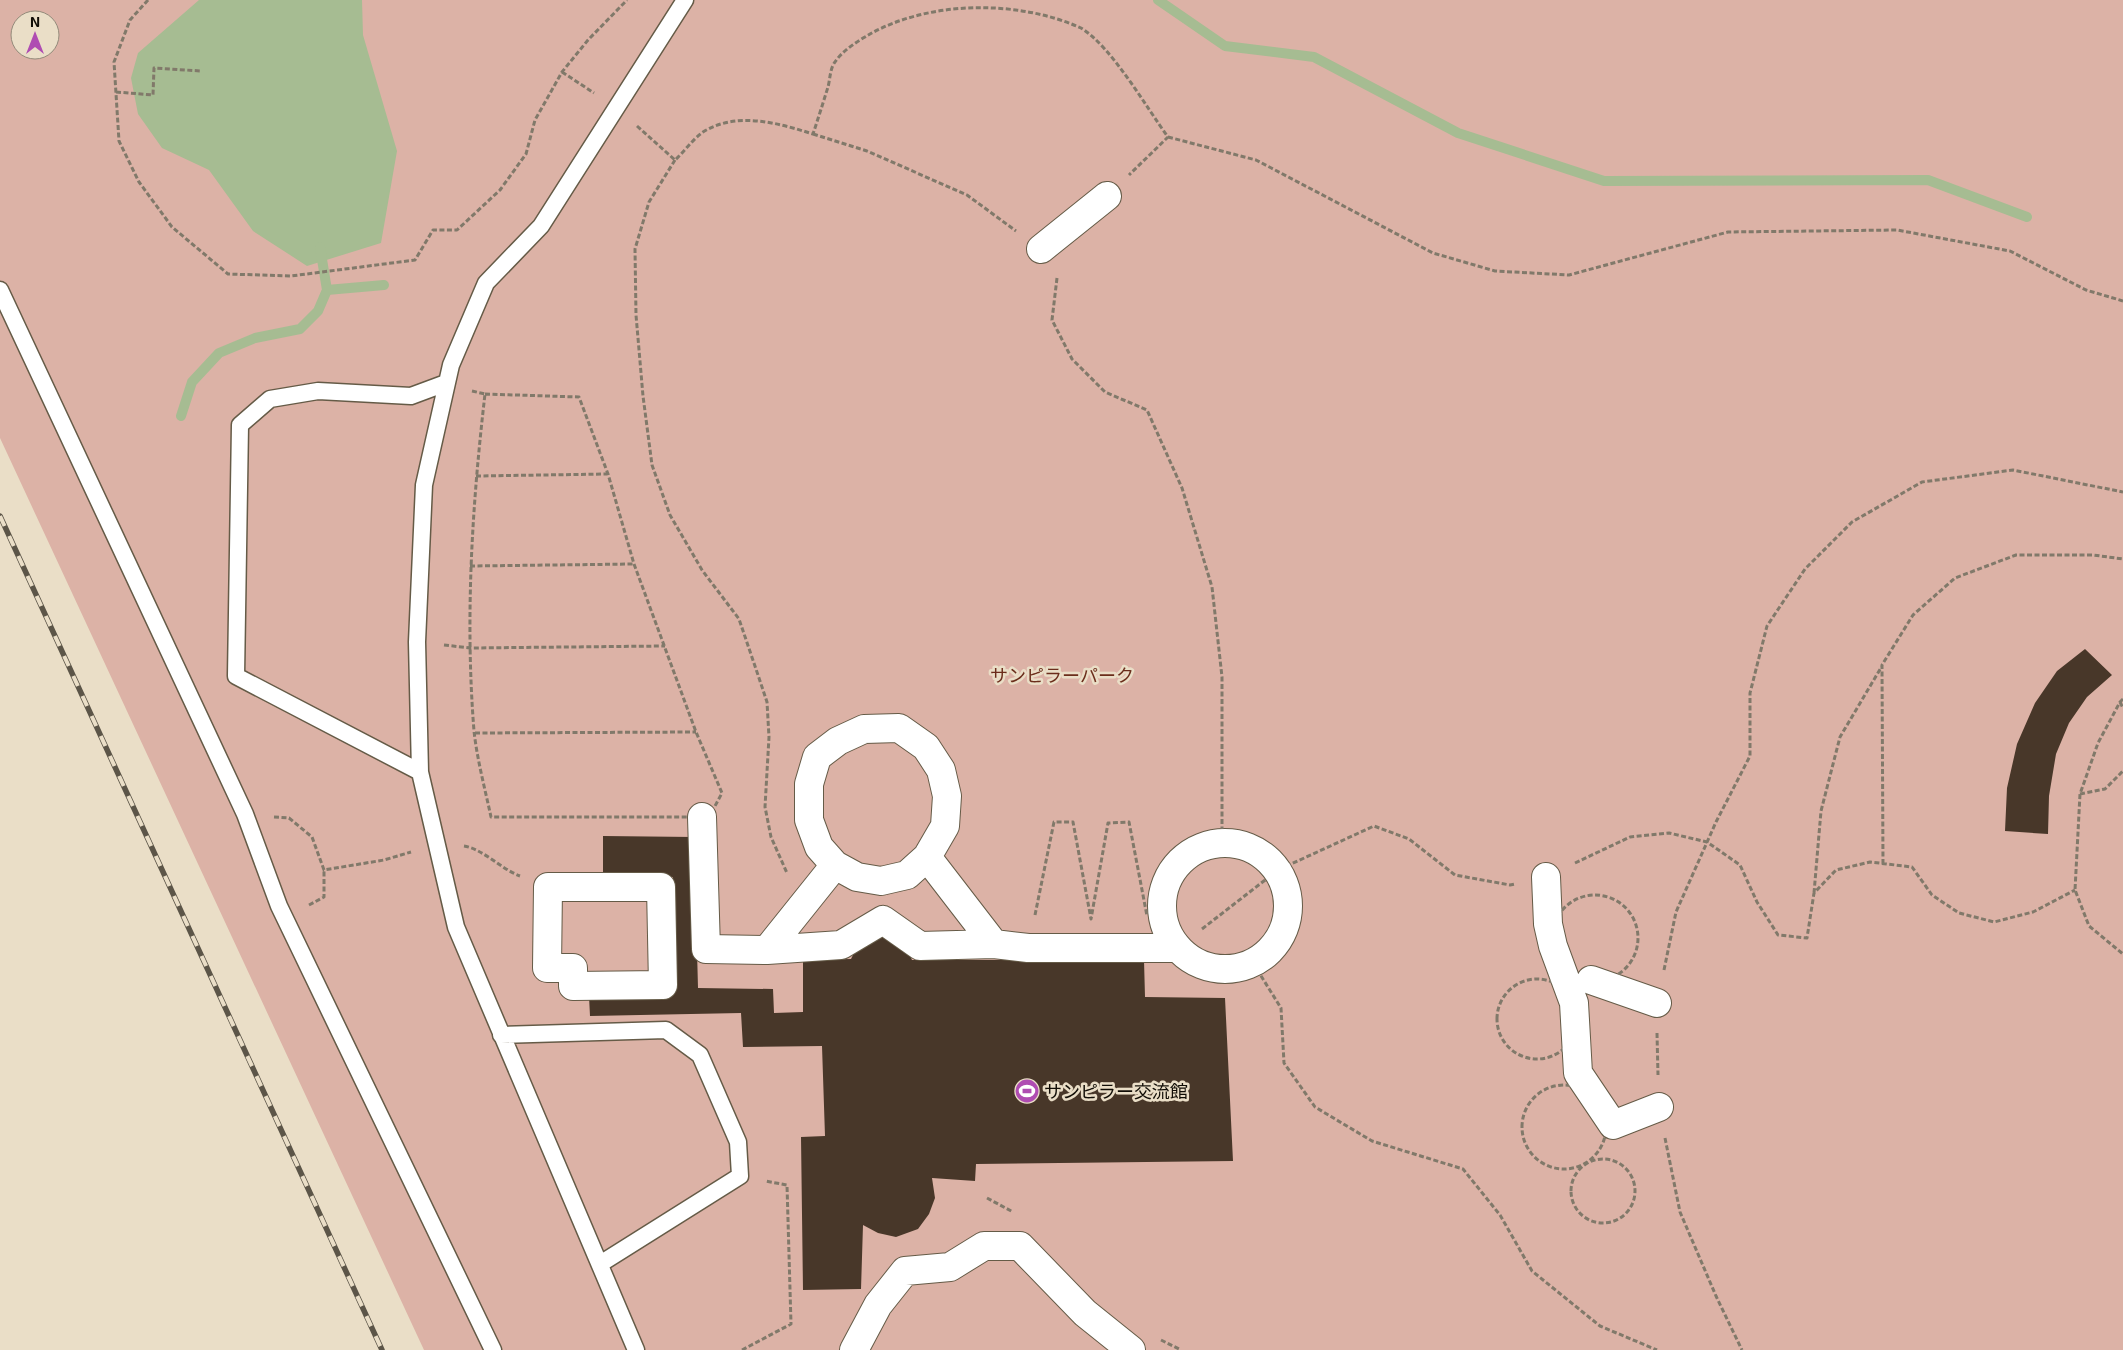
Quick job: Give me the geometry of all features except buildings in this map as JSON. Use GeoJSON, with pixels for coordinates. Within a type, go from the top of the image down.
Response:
{"type":"FeatureCollection","features":[{"type":"Feature","properties":{"kind":"street"},"geometry":{"type":"LineString","coordinates":[[1041,250],[1107,196]]}},
{"type":"Feature","properties":{"kind":"street"},"geometry":{"type":"LineString","coordinates":[[900,728],[926,747],[941,770],[948,796],[944,826],[927,857],[907,875],[881,881],[856,877],[836,865],[819,847],[808,820],[808,784],[817,757],[838,741],[864,729],[900,728]]}},
{"type":"Feature","properties":{"kind":"street"},"geometry":{"type":"LineString","coordinates":[[702,817],[706,949],[767,950],[841,945],[883,920],[920,946],[994,944],[1028,948],[1165,948],[1212,968],[1232,969],[1253,963],[1271,950],[1283,932],[1289,912],[1287,890],[1278,870],[1263,855],[1244,845],[1222,842],[1202,847],[1185,857],[1171,872],[1163,891],[1162,911],[1166,931],[1165,948]]}},
{"type":"Feature","properties":{"kind":"street"},"geometry":{"type":"LineString","coordinates":[[927,857],[994,944]]}},
{"type":"Feature","properties":{"kind":"street"},"geometry":{"type":"LineString","coordinates":[[767,950],[836,865]]}},
{"type":"Feature","properties":{"kind":"street"},"geometry":{"type":"LineString","coordinates":[[1546,876],[1548,924],[1553,946],[1574,1003],[1578,1073],[1613,1125],[1659,1107]]}},
{"type":"Feature","properties":{"kind":"street"},"geometry":{"type":"LineString","coordinates":[[548,887],[661,887],[663,985],[573,986],[573,968],[547,968],[548,887]]}},
{"type":"Feature","properties":{"kind":"street"},"geometry":{"type":"LineString","coordinates":[[1592,980],[1657,1003]]}},
{"type":"Feature","properties":{"kind":"street"},"geometry":{"type":"LineString","coordinates":[[854,1350],[878,1305],[905,1271],[950,1267],[984,1246],[1020,1246],[1085,1313],[1131,1350]]}},
{"type":"Feature","properties":{"kind":"lane"},"geometry":{"type":"LineString","coordinates":[[636,1350],[456,927],[435,846],[420,772],[417,642],[424,485],[450,365],[486,283],[541,226],[685,0]]}},
{"type":"Feature","properties":{"kind":"lane"},"geometry":{"type":"LineString","coordinates":[[0,290],[245,814],[279,906],[493,1350]]}},
{"type":"Feature","properties":{"kind":"lane"},"geometry":{"type":"LineString","coordinates":[[420,772],[236,676],[240,425],[270,399],[318,391],[410,396],[446,383]]}},
{"type":"Feature","properties":{"kind":"lane"},"geometry":{"type":"LineString","coordinates":[[502,1034],[666,1030],[700,1055],[738,1142],[740,1176],[600,1264]]}},
{"type":"Feature","properties":{"kind":"path"},"geometry":{"type":"LineString","coordinates":[[148,0],[130,20],[114,62],[120,141],[139,182],[172,227],[228,274],[291,276],[415,260],[433,230],[457,230],[500,190],[526,154],[535,120],[562,72],[588,40],[627,0]]}},
{"type":"Feature","properties":{"kind":"path"},"geometry":{"type":"LineString","coordinates":[[813,134],[834,62],[854,43],[888,23],[935,8],[978,2]]}},
{"type":"Feature","properties":{"kind":"path"},"geometry":{"type":"LineString","coordinates":[[988,3],[1017,6],[1052,14],[1082,29],[1108,53],[1168,137],[1256,160],[1433,253],[1495,271],[1569,275],[1728,232],[1897,230],[2010,251],[2086,290],[2123,301]]}},
{"type":"Feature","properties":{"kind":"path"},"geometry":{"type":"LineString","coordinates":[[116,92],[153,95],[154,68],[201,71]]}},
{"type":"Feature","properties":{"kind":"path"},"geometry":{"type":"LineString","coordinates":[[562,72],[616,107],[675,160]]}},
{"type":"Feature","properties":{"kind":"path"},"geometry":{"type":"LineString","coordinates":[[808,898],[786,873],[771,837],[765,807],[769,737],[767,702],[739,619],[702,570],[670,515],[652,465],[641,378],[636,315],[635,250],[649,202],[675,160],[702,133],[726,123],[757,120],[813,134],[868,151],[967,195],[1041,250],[1057,275],[1052,320],[1072,359],[1105,392],[1147,410],[1182,488],[1212,587],[1222,677],[1222,842]]}},
{"type":"Feature","properties":{"kind":"path"},"geometry":{"type":"LineString","coordinates":[[1107,196],[1168,137]]}},
{"type":"Feature","properties":{"kind":"path"},"geometry":{"type":"LineString","coordinates":[[486,394],[579,397],[608,474],[634,564],[696,732],[722,793],[715,806],[702,817],[490,817],[474,733],[470,648],[470,566],[476,476],[486,394]]}},
{"type":"Feature","properties":{"kind":"path"},"geometry":{"type":"LineString","coordinates":[[1742,1350],[1716,1296],[1680,1212],[1659,1107],[1657,1003],[1676,912],[1707,842],[1750,756],[1750,693],[1767,626],[1805,569],[1852,522],[1922,482],[2013,470],[2123,492]]}},
{"type":"Feature","properties":{"kind":"path"},"geometry":{"type":"LineString","coordinates":[[476,476],[608,474]]}},
{"type":"Feature","properties":{"kind":"path"},"geometry":{"type":"LineString","coordinates":[[1028,948],[1054,822],[1073,822],[1091,919],[1108,823],[1129,822],[1165,948],[1278,870],[1374,826],[1409,839],[1455,875],[1510,885],[1546,876],[1630,837],[1669,832],[1707,842],[1740,865],[1757,902],[1778,935],[1808,938],[1821,811],[1840,737],[1913,615],[1955,578],[2016,555],[2093,555],[2123,559]]}},
{"type":"Feature","properties":{"kind":"path"},"geometry":{"type":"LineString","coordinates":[[470,566],[634,564]]}},
{"type":"Feature","properties":{"kind":"path"},"geometry":{"type":"LineString","coordinates":[[470,648],[665,646]]}},
{"type":"Feature","properties":{"kind":"path"},"geometry":{"type":"LineString","coordinates":[[1882,665],[1883,864]]}},
{"type":"Feature","properties":{"kind":"path"},"geometry":{"type":"LineString","coordinates":[[2121,700],[2123,708]]}},
{"type":"Feature","properties":{"kind":"path"},"geometry":{"type":"LineString","coordinates":[[2121,700],[2098,743],[2080,794],[2075,890],[2089,926],[2123,954]]}},
{"type":"Feature","properties":{"kind":"path"},"geometry":{"type":"LineString","coordinates":[[474,733],[696,732]]}},
{"type":"Feature","properties":{"kind":"path"},"geometry":{"type":"LineString","coordinates":[[2080,794],[2105,789],[2123,771]]}},
{"type":"Feature","properties":{"kind":"path"},"geometry":{"type":"LineString","coordinates":[[245,814],[289,818],[312,837],[324,870],[324,897],[305,908],[279,906]]}},
{"type":"Feature","properties":{"kind":"path"},"geometry":{"type":"LineString","coordinates":[[324,870],[384,860],[435,846],[467,847],[506,871],[548,887]]}},
{"type":"Feature","properties":{"kind":"path"},"geometry":{"type":"LineString","coordinates":[[1814,893],[1836,870],[1870,862],[1912,867],[1932,895],[1959,913],[1994,922],[2033,912],[2075,890]]}},
{"type":"Feature","properties":{"kind":"path"},"geometry":{"type":"LineString","coordinates":[[1593,895],[1608,896],[1621,903],[1631,914],[1637,927],[1638,941],[1635,954],[1628,965],[1618,974],[1605,979],[1592,980],[1578,977],[1567,970],[1558,959],[1553,946],[1553,932],[1557,918],[1566,906],[1578,898],[1593,895]]}},
{"type":"Feature","properties":{"kind":"path"},"geometry":{"type":"LineString","coordinates":[[1253,963],[1281,1008],[1284,1063],[1315,1107],[1372,1141],[1463,1169],[1500,1215],[1532,1271],[1600,1326],[1657,1350]]}},
{"type":"Feature","properties":{"kind":"path"},"geometry":{"type":"LineString","coordinates":[[1531,979],[1544,979],[1567,992],[1574,1003],[1577,1016],[1576,1030],[1570,1043],[1561,1052],[1548,1059],[1535,1060],[1522,1057],[1510,1050],[1501,1040],[1497,1027],[1496,1013],[1500,1001],[1508,990],[1519,983],[1531,979]]}},
{"type":"Feature","properties":{"kind":"path"},"geometry":{"type":"LineString","coordinates":[[1589,1162],[1580,1168],[1574,1176],[1570,1195],[1573,1205],[1579,1214],[1597,1224],[1608,1224],[1617,1221],[1633,1205],[1635,1194],[1634,1182],[1629,1172],[1611,1160],[1600,1159],[1589,1162],[1563,1169],[1549,1166],[1538,1160],[1528,1150],[1523,1137],[1522,1123],[1526,1110],[1533,1098],[1551,1088],[1572,1086],[1585,1091],[1596,1100],[1603,1111],[1604,1138],[1589,1162]]}},
{"type":"Feature","properties":{"kind":"path"},"geometry":{"type":"LineString","coordinates":[[740,1176],[787,1185],[791,1324],[742,1350]]}},
{"type":"Feature","properties":{"kind":"green space","name":"サンピラーパーク"},"geometry":{"type":"Polygon","coordinates":[[[0,0],[2123,0],[2123,1350],[424,1350],[0,438],[0,0]]]}},
{"type":"Feature","properties":{"kind":"shaded area"},"geometry":{"type":"Polygon","coordinates":[[[199,0],[362,0],[363,35],[397,151],[381,243],[307,266],[253,231],[209,170],[162,148],[138,114],[131,78],[138,53],[199,0]]]}},
{"type":"Feature","properties":{"kind":"waterway"},"geometry":{"type":"LineString","coordinates":[[1158,0],[1225,46],[1314,57],[1458,133],[1604,181],[1928,180],[2027,217]]}},
{"type":"Feature","properties":{"kind":"waterway"},"geometry":{"type":"LineString","coordinates":[[181,416],[192,382],[219,353],[255,338],[300,329],[318,311],[327,290],[320,247]]}},
{"type":"Feature","properties":{"kind":"waterway"},"geometry":{"type":"LineString","coordinates":[[327,290],[384,285]]}},
{"type":"Feature","properties":{"kind":"railway"},"geometry":{"type":"LineString","coordinates":[[0,516],[382,1350]]}},
{"type":"Feature","properties":{"kind":"place","name":"サンピラー交流館"},"geometry":{"type":"Point","coordinates":[1027,1091]}}]}
